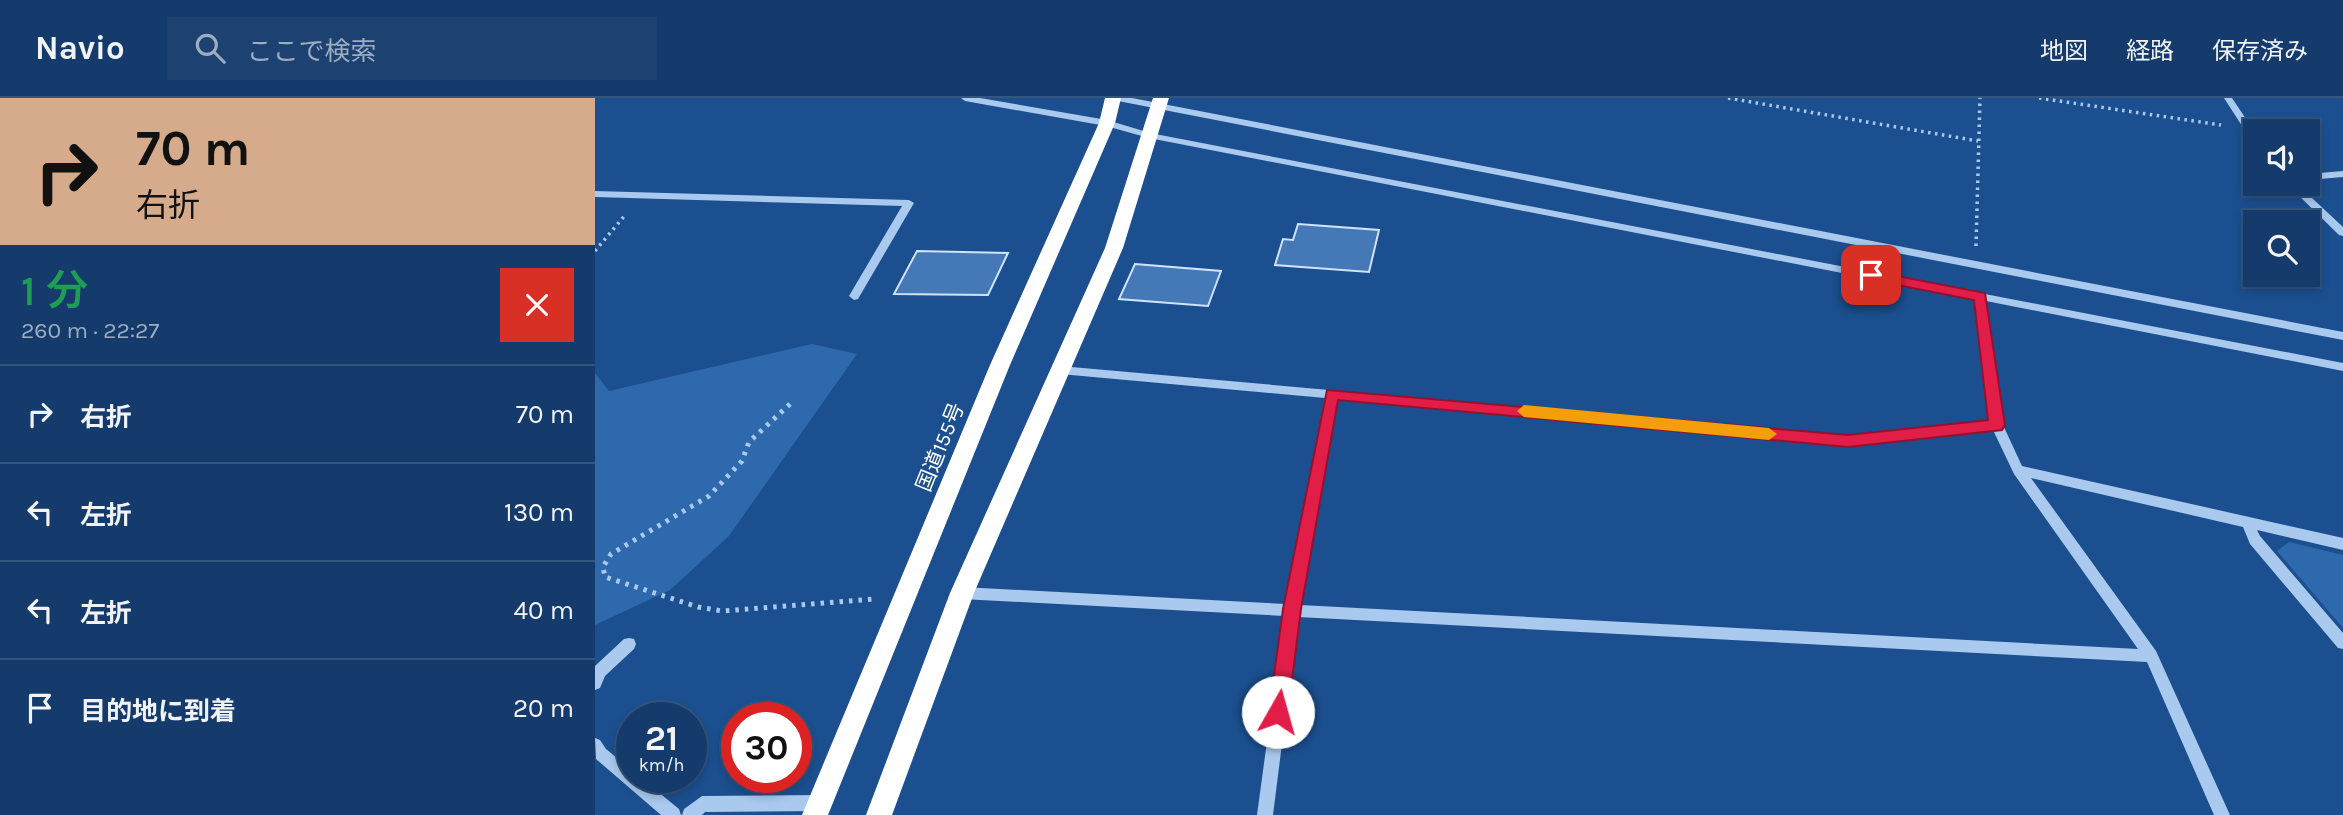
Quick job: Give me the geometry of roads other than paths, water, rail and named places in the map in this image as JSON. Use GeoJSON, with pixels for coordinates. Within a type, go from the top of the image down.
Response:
{"type":"FeatureCollection","features":[{"type":"Feature","properties":{"kind":"highway","name":"国道155号"},"geometry":{"type":"LineString","coordinates":[[817,809],[1000,365],[1107,122],[1115,98]]}},
{"type":"Feature","properties":{"kind":"highway"},"geometry":{"type":"LineString","coordinates":[[879,815],[963,593],[1114,247],[1159,102]]}},
{"type":"Feature","properties":{"kind":"street"},"geometry":{"type":"LineString","coordinates":[[965,98],[1107,122],[1149,135],[2343,367]]}},
{"type":"Feature","properties":{"kind":"street"},"geometry":{"type":"LineString","coordinates":[[1115,98],[1159,102],[2343,336]]}},
{"type":"Feature","properties":{"kind":"street"},"geometry":{"type":"LineString","coordinates":[[2228,98],[2243,124]]}},
{"type":"Feature","properties":{"kind":"street"},"geometry":{"type":"LineString","coordinates":[[2320,176],[2343,174]]}},
{"type":"Feature","properties":{"kind":"street"},"geometry":{"type":"LineString","coordinates":[[595,194],[909,203],[854,296]]}},
{"type":"Feature","properties":{"kind":"street"},"geometry":{"type":"LineString","coordinates":[[2304,196],[2343,233]]}},
{"type":"Feature","properties":{"kind":"street"},"geometry":{"type":"LineString","coordinates":[[1980,296],[1997,425],[2018,470],[2151,656],[2223,815]]}},
{"type":"Feature","properties":{"kind":"street"},"geometry":{"type":"LineString","coordinates":[[1060,370],[1848,441],[1997,425]]}},
{"type":"Feature","properties":{"kind":"street"},"geometry":{"type":"LineString","coordinates":[[1265,815],[1292,609],[1332,394]]}},
{"type":"Feature","properties":{"kind":"street"},"geometry":{"type":"LineString","coordinates":[[2018,470],[2343,544]]}},
{"type":"Feature","properties":{"kind":"street"},"geometry":{"type":"LineString","coordinates":[[2247,522],[2255,540],[2343,643]]}},
{"type":"Feature","properties":{"kind":"street"},"geometry":{"type":"LineString","coordinates":[[963,593],[2151,656]]}},
{"type":"Feature","properties":{"kind":"street"},"geometry":{"type":"LineString","coordinates":[[595,683],[599,672],[629,644]]}},
{"type":"Feature","properties":{"kind":"street"},"geometry":{"type":"LineString","coordinates":[[595,745],[601,754],[673,815]]}},
{"type":"Feature","properties":{"kind":"street"},"geometry":{"type":"LineString","coordinates":[[690,815],[702,804],[817,809]]}}]}
